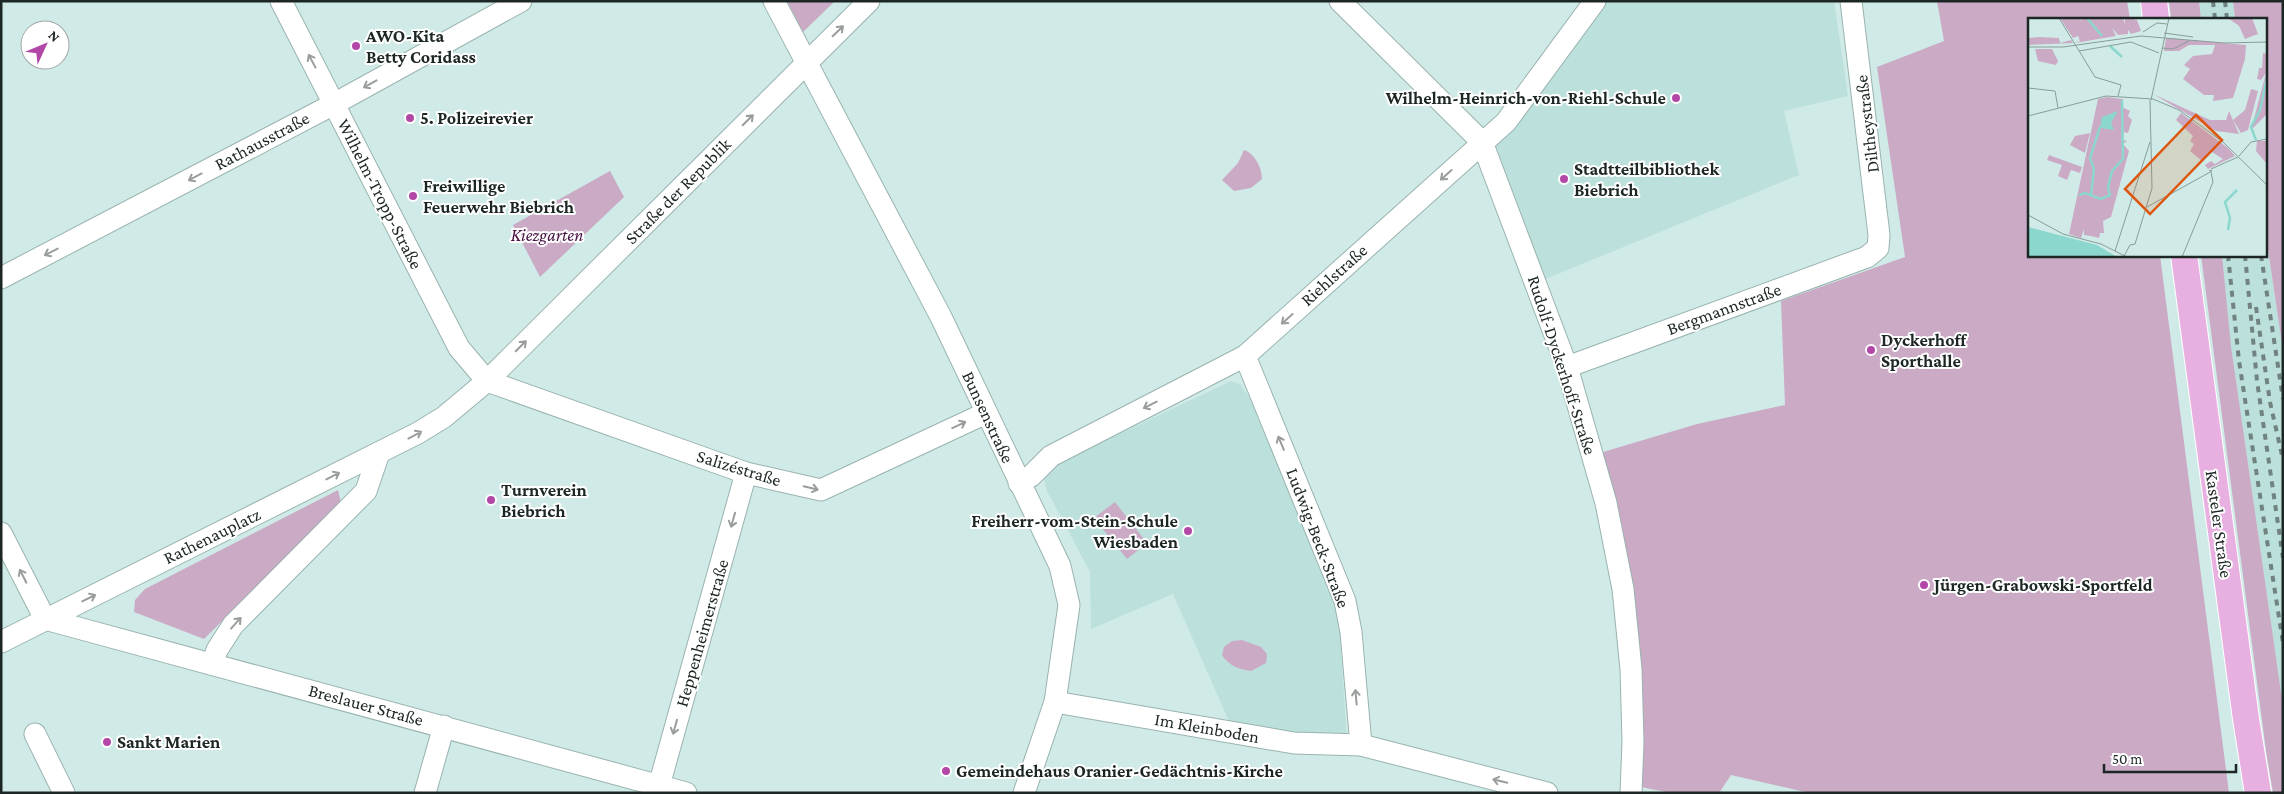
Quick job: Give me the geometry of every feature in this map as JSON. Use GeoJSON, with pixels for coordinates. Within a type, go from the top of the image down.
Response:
{"type":"FeatureCollection","features":[{"type":"Feature","properties":{"kind":"main road"},"geometry":{"type":"LineString","coordinates":[[2154,1],[2156,18]]}},
{"type":"Feature","properties":{"kind":"main road","name":"Kasteler Straße"},"geometry":{"type":"LineString","coordinates":[[2184,256],[2246,719],[2258,793]]}},
{"type":"Feature","properties":{"kind":"street","name":"Wilhelm-Tropp-Straße"},"geometry":{"type":"LineString","coordinates":[[281,1],[459,348],[487,381]]}},
{"type":"Feature","properties":{"kind":"street","name":"Rathausstraße"},"geometry":{"type":"LineString","coordinates":[[1,278],[334,104],[521,1]]}},
{"type":"Feature","properties":{"kind":"street","name":"Bunsenstraße"},"geometry":{"type":"LineString","coordinates":[[774,1],[930,296],[1060,566],[1069,606],[1055,702],[1024,793]]}},
{"type":"Feature","properties":{"kind":"street","name":"Straße der Republik"},"geometry":{"type":"LineString","coordinates":[[487,381],[869,1]]}},
{"type":"Feature","properties":{"kind":"street","name":"Rudolf-Dyckerhoff-Straße"},"geometry":{"type":"LineString","coordinates":[[1340,1],[1482,142],[1567,366],[1606,503],[1624,589],[1631,668],[1633,742],[1631,793]]}},
{"type":"Feature","properties":{"kind":"street","name":"Riehlstraße"},"geometry":{"type":"LineString","coordinates":[[1019,483],[1031,476],[1052,456],[1245,356],[1506,122],[1595,1]]}},
{"type":"Feature","properties":{"kind":"street","name":"Diltheystraße"},"geometry":{"type":"LineString","coordinates":[[1851,1],[1880,235],[1878,248]]}},
{"type":"Feature","properties":{"kind":"street","name":"Bergmannstraße"},"geometry":{"type":"LineString","coordinates":[[1567,366],[1867,256],[1878,248]]}},
{"type":"Feature","properties":{"kind":"street","name":"Ludwig-Beck-Straße"},"geometry":{"type":"LineString","coordinates":[[1245,356],[1345,601],[1351,632],[1361,745]]}},
{"type":"Feature","properties":{"kind":"street","name":"Rathenauplatz"},"geometry":{"type":"LineString","coordinates":[[1,642],[418,433],[444,417],[487,381]]}},
{"type":"Feature","properties":{"kind":"street","name":"Salizéstraße"},"geometry":{"type":"LineString","coordinates":[[487,381],[746,473],[820,490],[986,413]]}},
{"type":"Feature","properties":{"kind":"street"},"geometry":{"type":"LineString","coordinates":[[212,664],[217,650],[233,625],[366,491],[379,453]]}},
{"type":"Feature","properties":{"kind":"street","name":"Heppenheimerstraße"},"geometry":{"type":"LineString","coordinates":[[658,789],[746,473]]}},
{"type":"Feature","properties":{"kind":"street"},"geometry":{"type":"LineString","coordinates":[[1,533],[45,619]]}},
{"type":"Feature","properties":{"kind":"street","name":"Breslauer Straße"},"geometry":{"type":"LineString","coordinates":[[45,619],[444,726],[658,789],[686,793]]}},
{"type":"Feature","properties":{"kind":"street","name":"Im Kleinboden"},"geometry":{"type":"LineString","coordinates":[[1055,702],[1294,743],[1361,745]]}},
{"type":"Feature","properties":{"kind":"street"},"geometry":{"type":"LineString","coordinates":[[425,793],[444,726]]}},
{"type":"Feature","properties":{"kind":"street"},"geometry":{"type":"LineString","coordinates":[[35,734],[64,793]]}},
{"type":"Feature","properties":{"kind":"street"},"geometry":{"type":"LineString","coordinates":[[1361,745],[1547,793]]}},
{"type":"Feature","properties":{"kind":"shaded area"},"geometry":{"type":"Polygon","coordinates":[[[1601,1],[1834,1],[1848,96],[1784,111],[1799,175],[1543,280],[1490,145],[1601,1]]]}},
{"type":"Feature","properties":{"kind":"shaded area"},"geometry":{"type":"Polygon","coordinates":[[[2199,1],[2233,1],[2235,18],[2201,18],[2199,1]]]}},
{"type":"Feature","properties":{"kind":"shaded area"},"geometry":{"type":"Polygon","coordinates":[[[2266,236],[2283,351],[2283,706],[2231,346],[2222,256],[2266,256],[2266,236]]]}},
{"type":"Feature","properties":{"kind":"shaded area","name":"Freiherr-vom-Stein-Schule Wiesbaden"},"geometry":{"type":"Polygon","coordinates":[[[1231,381],[1240,384],[1251,400],[1338,605],[1347,741],[1231,726],[1173,594],[1091,629],[1090,572],[1047,491],[1044,480],[1049,471],[1058,463],[1231,381]]]}},
{"type":"Feature","properties":{"kind":"green space"},"geometry":{"type":"Polygon","coordinates":[[[787,1],[835,1],[803,32],[787,1]]]}},
{"type":"Feature","properties":{"kind":"green space"},"geometry":{"type":"Polygon","coordinates":[[[1937,1],[2127,1],[2130,18],[2028,18],[2028,256],[2160,256],[2229,793],[1810,793],[1731,775],[1719,793],[1671,793],[1641,787],[1642,723],[1638,681],[1618,534],[1603,452],[1697,424],[1785,405],[1781,301],[1905,257],[1877,67],[1944,41],[1937,1]]]}},
{"type":"Feature","properties":{"kind":"green space"},"geometry":{"type":"Polygon","coordinates":[[[2169,1],[2199,1],[2201,18],[2171,18],[2169,1]]]}},
{"type":"Feature","properties":{"kind":"green space"},"geometry":{"type":"Polygon","coordinates":[[[2233,1],[2283,1],[2283,351],[2266,236],[2266,18],[2235,18],[2233,1]]]}},
{"type":"Feature","properties":{"kind":"green space"},"geometry":{"type":"Polygon","coordinates":[[[1244,150],[1257,161],[1262,179],[1251,188],[1234,191],[1222,180],[1238,163],[1244,150]]]}},
{"type":"Feature","properties":{"kind":"green space","name":"Kiezgarten"},"geometry":{"type":"Polygon","coordinates":[[[610,171],[624,197],[540,277],[513,225],[610,171]]]}},
{"type":"Feature","properties":{"kind":"green space"},"geometry":{"type":"Polygon","coordinates":[[[2201,256],[2222,256],[2231,346],[2283,706],[2283,793],[2273,793],[2201,256]]]}},
{"type":"Feature","properties":{"kind":"green space"},"geometry":{"type":"Polygon","coordinates":[[[338,490],[341,503],[204,639],[134,612],[135,600],[145,589],[338,490]]]}},
{"type":"Feature","properties":{"kind":"green space"},"geometry":{"type":"Polygon","coordinates":[[[1115,502],[1147,543],[1127,559],[1094,518],[1115,502]]]}},
{"type":"Feature","properties":{"kind":"green space"},"geometry":{"type":"Polygon","coordinates":[[[1242,640],[1261,647],[1267,654],[1266,663],[1251,671],[1238,668],[1228,662],[1222,655],[1224,647],[1232,641],[1242,640]]]}},
{"type":"Feature","properties":{"kind":"railway"},"geometry":{"type":"LineString","coordinates":[[2213,1],[2215,18]]}},
{"type":"Feature","properties":{"kind":"railway"},"geometry":{"type":"LineString","coordinates":[[2225,1],[2227,18]]}},
{"type":"Feature","properties":{"kind":"railway"},"geometry":{"type":"LineString","coordinates":[[2228,256],[2239,361],[2283,643]]}},
{"type":"Feature","properties":{"kind":"railway"},"geometry":{"type":"LineString","coordinates":[[2245,256],[2257,381],[2283,558]]}},
{"type":"Feature","properties":{"kind":"railway"},"geometry":{"type":"LineString","coordinates":[[2261,256],[2283,399]]}},
{"type":"Feature","properties":{"kind":"railway"},"geometry":{"type":"LineString","coordinates":[[2256,307],[2270,402],[2283,460]]}},
{"type":"Feature","properties":{"kind":"place","name":"AWO-Kita Betty Coridass"},"geometry":{"type":"Point","coordinates":[356,46]}},
{"type":"Feature","properties":{"kind":"place","name":"Wilhelm-Heinrich-von-Riehl-Schule"},"geometry":{"type":"Point","coordinates":[1676,98]}},
{"type":"Feature","properties":{"kind":"place","name":"5. Polizeirevier"},"geometry":{"type":"Point","coordinates":[410,118]}},
{"type":"Feature","properties":{"kind":"place","name":"Stadtteilbibliothek Biebrich"},"geometry":{"type":"Point","coordinates":[1564,179]}},
{"type":"Feature","properties":{"kind":"place","name":"Freiwillige Feuerwehr Biebrich"},"geometry":{"type":"Point","coordinates":[413,196]}},
{"type":"Feature","properties":{"kind":"place","name":"Dyckerhoff Sporthalle"},"geometry":{"type":"Point","coordinates":[1871,350]}},
{"type":"Feature","properties":{"kind":"place","name":"Turnverein Biebrich"},"geometry":{"type":"Point","coordinates":[491,500]}},
{"type":"Feature","properties":{"kind":"place","name":"Freiherr-vom-Stein-Schule Wiesbaden"},"geometry":{"type":"Point","coordinates":[1188,531]}},
{"type":"Feature","properties":{"kind":"place","name":"Jürgen-Grabowski-Sportfeld"},"geometry":{"type":"Point","coordinates":[1924,585]}},
{"type":"Feature","properties":{"kind":"place","name":"Sankt Marien"},"geometry":{"type":"Point","coordinates":[107,742]}},
{"type":"Feature","properties":{"kind":"place","name":"Gemeindehaus Oranier-Gedächtnis-Kirche"},"geometry":{"type":"Point","coordinates":[946,771]}}]}
